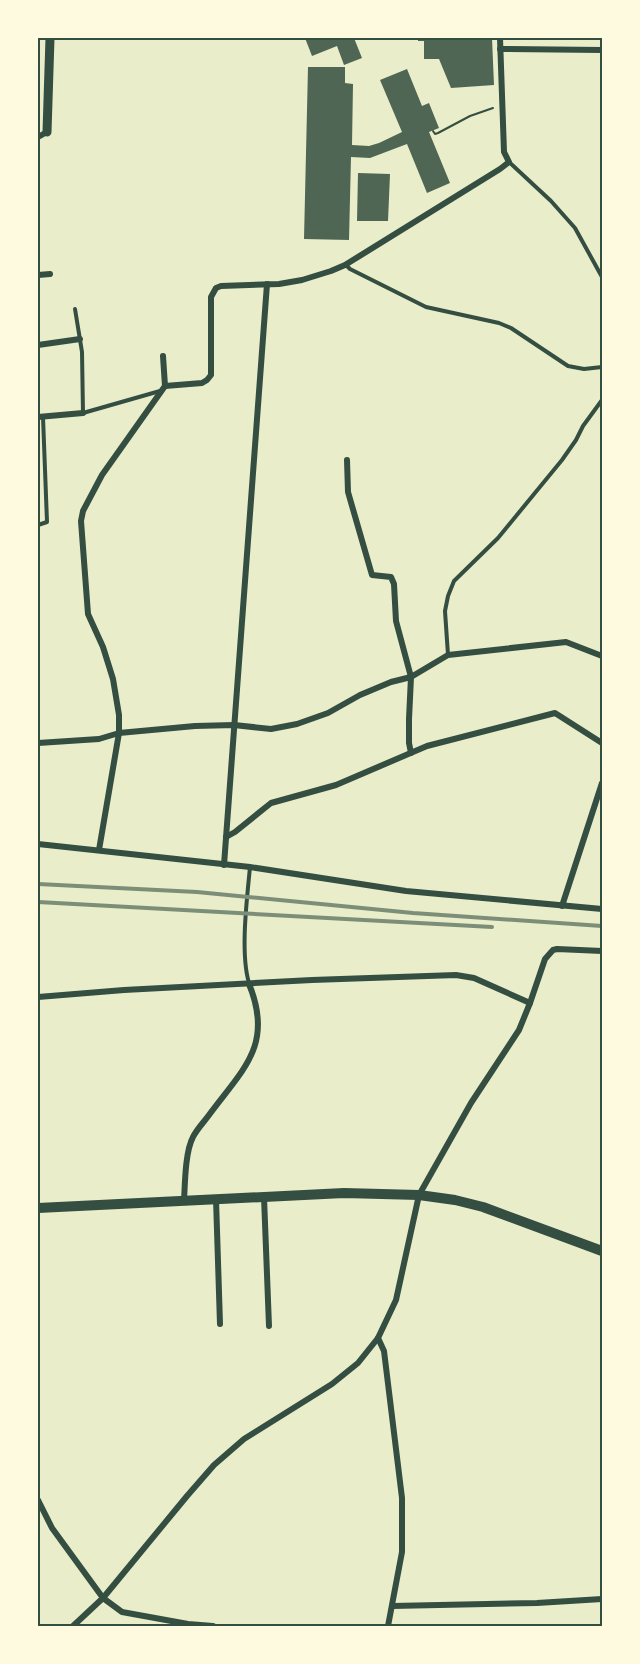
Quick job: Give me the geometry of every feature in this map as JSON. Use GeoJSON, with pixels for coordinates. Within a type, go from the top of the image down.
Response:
{"type":"FeatureCollection","features":[{"type":"Feature","properties":{"kind":"main road"},"geometry":{"type":"LineString","coordinates":[[38,1208],[344,1193],[419,1195],[483,1207],[603,1251]]}},
{"type":"Feature","properties":{"kind":"street"},"geometry":{"type":"LineString","coordinates":[[38,137],[47,132],[50,38]]}},
{"type":"Feature","properties":{"kind":"street"},"geometry":{"type":"LineString","coordinates":[[163,388],[202,383],[211,375],[211,297],[216,288],[279,284],[302,280],[345,265],[509,162],[504,152],[500,38]]}},
{"type":"Feature","properties":{"kind":"street"},"geometry":{"type":"LineString","coordinates":[[500,49],[603,50]]}},
{"type":"Feature","properties":{"kind":"street"},"geometry":{"type":"LineString","coordinates":[[38,276],[50,274]]}},
{"type":"Feature","properties":{"kind":"street"},"geometry":{"type":"LineString","coordinates":[[224,865],[267,284]]}},
{"type":"Feature","properties":{"kind":"street"},"geometry":{"type":"LineString","coordinates":[[38,345],[80,339]]}},
{"type":"Feature","properties":{"kind":"street"},"geometry":{"type":"LineString","coordinates":[[99,850],[119,733],[119,715],[113,679],[88,614],[81,521],[83,511],[102,475],[163,388],[163,356]]}},
{"type":"Feature","properties":{"kind":"street"},"geometry":{"type":"LineString","coordinates":[[40,417],[83,413]]}},
{"type":"Feature","properties":{"kind":"street"},"geometry":{"type":"LineString","coordinates":[[347,460],[348,492],[372,575],[391,577],[394,584],[396,621],[411,677],[409,719],[411,753]]}},
{"type":"Feature","properties":{"kind":"street"},"geometry":{"type":"LineString","coordinates":[[38,743],[99,739],[119,733],[195,726],[234,725],[271,729],[297,724],[391,682],[411,677],[448,655],[566,642],[603,656]]}},
{"type":"Feature","properties":{"kind":"street"},"geometry":{"type":"LineString","coordinates":[[226,837],[271,803],[336,785],[427,747],[555,713],[603,743]]}},
{"type":"Feature","properties":{"kind":"street"},"geometry":{"type":"LineString","coordinates":[[562,906],[603,783]]}},
{"type":"Feature","properties":{"kind":"street"},"geometry":{"type":"LineString","coordinates":[[38,844],[250,867],[406,891],[603,909]]}},
{"type":"Feature","properties":{"kind":"street"},"geometry":{"type":"LineString","coordinates":[[73,1626],[103,1598],[214,1466],[244,1439],[332,1384],[358,1363],[378,1338],[396,1300],[419,1195],[471,1103],[519,1030],[545,959],[556,949],[603,951]]}},
{"type":"Feature","properties":{"kind":"street"},"geometry":{"type":"LineString","coordinates":[[38,997],[312,980],[466,976],[530,1003]]}},
{"type":"Feature","properties":{"kind":"street"},"geometry":{"type":"LineString","coordinates":[[184,1201],[185,1169],[192,1138],[250,1060],[256,1045],[259,1030],[255,1000],[249,984]]}},
{"type":"Feature","properties":{"kind":"street"},"geometry":{"type":"LineString","coordinates":[[264,1197],[269,1326]]}},
{"type":"Feature","properties":{"kind":"street"},"geometry":{"type":"LineString","coordinates":[[216,1199],[220,1324]]}},
{"type":"Feature","properties":{"kind":"street"},"geometry":{"type":"LineString","coordinates":[[378,1338],[384,1351],[402,1498],[402,1552],[388,1626]]}},
{"type":"Feature","properties":{"kind":"street"},"geometry":{"type":"LineString","coordinates":[[38,1500],[52,1528],[103,1598],[122,1612],[188,1624],[213,1626]]}},
{"type":"Feature","properties":{"kind":"street"},"geometry":{"type":"LineString","coordinates":[[392,1606],[537,1604],[603,1599]]}},
{"type":"Feature","properties":{"kind":"lane"},"geometry":{"type":"LineString","coordinates":[[509,162],[551,201],[575,228],[603,278]]}},
{"type":"Feature","properties":{"kind":"lane"},"geometry":{"type":"LineString","coordinates":[[345,265],[426,307],[499,323],[511,328],[568,366],[584,369],[603,368]]}},
{"type":"Feature","properties":{"kind":"lane"},"geometry":{"type":"LineString","coordinates":[[75,309],[83,369],[83,413],[163,388]]}},
{"type":"Feature","properties":{"kind":"lane"},"geometry":{"type":"LineString","coordinates":[[448,655],[445,611],[454,581],[464,569],[493,544],[562,460],[583,426],[603,400]]}},
{"type":"Feature","properties":{"kind":"lane"},"geometry":{"type":"LineString","coordinates":[[38,525],[46,522],[40,417]]}},
{"type":"Feature","properties":{"kind":"lane"},"geometry":{"type":"LineString","coordinates":[[249,984],[245,955],[250,867]]}},
{"type":"Feature","properties":{"kind":"path"},"geometry":{"type":"LineString","coordinates":[[434,131],[435,134],[438,133],[471,116],[493,108]]}},
{"type":"Feature","properties":{"kind":"building"},"geometry":{"type":"Polygon","coordinates":[[[305,38],[354,38],[362,58],[344,65],[337,46],[312,56],[305,38]]]}},
{"type":"Feature","properties":{"kind":"building"},"geometry":{"type":"Polygon","coordinates":[[[418,38],[492,38],[494,85],[451,88],[439,59],[424,59],[424,41],[418,41],[418,38]]]}},
{"type":"Feature","properties":{"kind":"building"},"geometry":{"type":"Polygon","coordinates":[[[308,67],[345,67],[345,83],[353,84],[352,145],[369,146],[402,132],[380,80],[407,69],[422,106],[429,103],[439,128],[429,132],[450,183],[427,193],[407,144],[370,158],[351,157],[349,240],[304,239],[308,67]]]}},
{"type":"Feature","properties":{"kind":"building"},"geometry":{"type":"Polygon","coordinates":[[[358,173],[390,174],[388,221],[357,221],[358,173]]]}},
{"type":"Feature","properties":{"kind":"railway"},"geometry":{"type":"LineString","coordinates":[[38,884],[197,892],[413,913],[602,926]]}},
{"type":"Feature","properties":{"kind":"railway"},"geometry":{"type":"LineString","coordinates":[[38,902],[492,927]]}}]}
